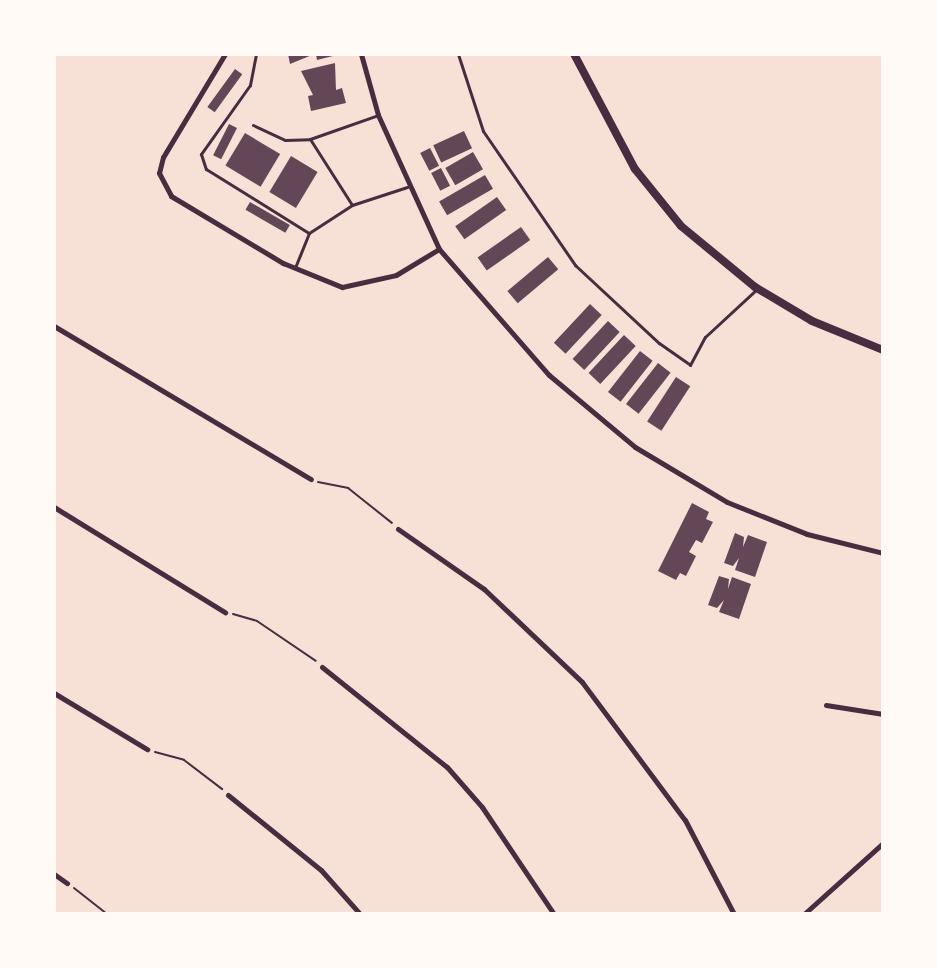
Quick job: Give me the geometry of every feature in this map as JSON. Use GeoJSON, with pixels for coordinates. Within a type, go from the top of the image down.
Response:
{"type":"FeatureCollection","features":[{"type":"Feature","properties":{"kind":"main road"},"geometry":{"type":"LineString","coordinates":[[574,54],[605,121],[665,208],[758,288],[812,321],[883,350]]}},
{"type":"Feature","properties":{"kind":"street"},"geometry":{"type":"LineString","coordinates":[[225,54],[163,157],[162,185],[176,200],[322,283],[363,285],[396,275],[439,249]]}},
{"type":"Feature","properties":{"kind":"street"},"geometry":{"type":"LineString","coordinates":[[361,54],[378,115],[407,187],[439,249],[549,375],[661,465],[770,521],[883,553]]}},
{"type":"Feature","properties":{"kind":"street"},"geometry":{"type":"LineString","coordinates":[[54,326],[311,479]]}},
{"type":"Feature","properties":{"kind":"street"},"geometry":{"type":"LineString","coordinates":[[54,507],[225,612]]}},
{"type":"Feature","properties":{"kind":"street"},"geometry":{"type":"LineString","coordinates":[[398,529],[484,589],[582,682],[685,820],[734,914]]}},
{"type":"Feature","properties":{"kind":"street"},"geometry":{"type":"LineString","coordinates":[[322,667],[447,767],[482,807],[554,914]]}},
{"type":"Feature","properties":{"kind":"street"},"geometry":{"type":"LineString","coordinates":[[54,693],[147,749]]}},
{"type":"Feature","properties":{"kind":"street"},"geometry":{"type":"LineString","coordinates":[[826,705],[883,714]]}},
{"type":"Feature","properties":{"kind":"street"},"geometry":{"type":"LineString","coordinates":[[228,795],[321,870],[360,914]]}},
{"type":"Feature","properties":{"kind":"street"},"geometry":{"type":"LineString","coordinates":[[804,914],[883,843]]}},
{"type":"Feature","properties":{"kind":"street"},"geometry":{"type":"LineString","coordinates":[[54,874],[68,883]]}},
{"type":"Feature","properties":{"kind":"lane"},"geometry":{"type":"LineString","coordinates":[[256,54],[250,86],[201,154],[206,169],[309,233]]}},
{"type":"Feature","properties":{"kind":"lane"},"geometry":{"type":"LineString","coordinates":[[458,54],[483,131],[575,265],[659,343],[690,365],[705,337],[758,288]]}},
{"type":"Feature","properties":{"kind":"lane"},"geometry":{"type":"LineString","coordinates":[[253,125],[285,140],[310,139],[378,115]]}},
{"type":"Feature","properties":{"kind":"lane"},"geometry":{"type":"LineString","coordinates":[[310,139],[352,204]]}},
{"type":"Feature","properties":{"kind":"lane"},"geometry":{"type":"LineString","coordinates":[[294,268],[309,233],[352,204],[407,187]]}},
{"type":"Feature","properties":{"kind":"path"},"geometry":{"type":"LineString","coordinates":[[311,479],[348,488],[398,529]]}},
{"type":"Feature","properties":{"kind":"path"},"geometry":{"type":"LineString","coordinates":[[225,612],[257,621],[322,667]]}},
{"type":"Feature","properties":{"kind":"path"},"geometry":{"type":"LineString","coordinates":[[147,749],[184,760],[228,795]]}},
{"type":"Feature","properties":{"kind":"path"},"geometry":{"type":"LineString","coordinates":[[68,883],[107,914]]}},
{"type":"Feature","properties":{"kind":"building"},"geometry":{"type":"Polygon","coordinates":[[[288,54],[312,54],[312,55],[290,64],[288,54]]]}},
{"type":"Feature","properties":{"kind":"building"},"geometry":{"type":"Polygon","coordinates":[[[316,54],[337,54],[337,55],[317,60],[316,54]]]}},
{"type":"Feature","properties":{"kind":"building"},"geometry":{"type":"Polygon","coordinates":[[[335,63],[336,90],[342,88],[346,103],[311,111],[308,96],[313,95],[301,71],[335,63]]]}},
{"type":"Feature","properties":{"kind":"building"},"geometry":{"type":"Polygon","coordinates":[[[235,69],[242,74],[215,112],[207,107],[235,69]]]}},
{"type":"Feature","properties":{"kind":"building"},"geometry":{"type":"Polygon","coordinates":[[[229,124],[237,128],[221,159],[213,155],[229,124]]]}},
{"type":"Feature","properties":{"kind":"building"},"geometry":{"type":"Polygon","coordinates":[[[464,131],[472,148],[441,163],[433,145],[464,131]]]}},
{"type":"Feature","properties":{"kind":"building"},"geometry":{"type":"Polygon","coordinates":[[[245,133],[280,154],[261,187],[225,166],[245,133]]]}},
{"type":"Feature","properties":{"kind":"building"},"geometry":{"type":"Polygon","coordinates":[[[430,148],[439,166],[429,171],[420,153],[430,148]]]}},
{"type":"Feature","properties":{"kind":"building"},"geometry":{"type":"Polygon","coordinates":[[[473,152],[483,169],[455,185],[445,168],[473,152]]]}},
{"type":"Feature","properties":{"kind":"building"},"geometry":{"type":"Polygon","coordinates":[[[291,156],[318,172],[296,208],[269,192],[291,156]]]}},
{"type":"Feature","properties":{"kind":"building"},"geometry":{"type":"Polygon","coordinates":[[[441,168],[450,186],[440,191],[431,173],[441,168]]]}},
{"type":"Feature","properties":{"kind":"building"},"geometry":{"type":"Polygon","coordinates":[[[485,175],[493,189],[447,215],[439,202],[485,175]]]}},
{"type":"Feature","properties":{"kind":"building"},"geometry":{"type":"Polygon","coordinates":[[[497,197],[506,210],[464,239],[455,226],[497,197]]]}},
{"type":"Feature","properties":{"kind":"building"},"geometry":{"type":"Polygon","coordinates":[[[250,202],[290,225],[285,233],[246,210],[250,202]]]}},
{"type":"Feature","properties":{"kind":"building"},"geometry":{"type":"Polygon","coordinates":[[[521,227],[530,240],[487,271],[478,257],[521,227]]]}},
{"type":"Feature","properties":{"kind":"building"},"geometry":{"type":"Polygon","coordinates":[[[548,257],[558,269],[518,303],[507,291],[548,257]]]}},
{"type":"Feature","properties":{"kind":"building"},"geometry":{"type":"Polygon","coordinates":[[[590,304],[602,315],[566,354],[554,343],[590,304]]]}},
{"type":"Feature","properties":{"kind":"building"},"geometry":{"type":"Polygon","coordinates":[[[608,321],[620,332],[584,370],[573,359],[608,321]]]}},
{"type":"Feature","properties":{"kind":"building"},"geometry":{"type":"Polygon","coordinates":[[[624,335],[636,346],[600,384],[589,373],[624,335]]]}},
{"type":"Feature","properties":{"kind":"building"},"geometry":{"type":"Polygon","coordinates":[[[640,351],[653,361],[621,402],[608,392],[640,351]]]}},
{"type":"Feature","properties":{"kind":"building"},"geometry":{"type":"Polygon","coordinates":[[[658,363],[671,373],[639,414],[626,404],[658,363]]]}},
{"type":"Feature","properties":{"kind":"building"},"geometry":{"type":"Polygon","coordinates":[[[676,377],[690,386],[661,431],[647,421],[676,377]]]}},
{"type":"Feature","properties":{"kind":"building"},"geometry":{"type":"Polygon","coordinates":[[[692,503],[709,512],[706,519],[713,522],[702,543],[696,540],[689,552],[696,556],[686,576],[680,573],[676,580],[658,571],[692,503]]]}},
{"type":"Feature","properties":{"kind":"building"},"geometry":{"type":"Polygon","coordinates":[[[735,533],[744,537],[743,547],[748,535],[767,542],[755,577],[735,570],[739,558],[733,566],[724,563],[735,533]]]}},
{"type":"Feature","properties":{"kind":"building"},"geometry":{"type":"Polygon","coordinates":[[[719,576],[729,579],[728,589],[732,577],[751,584],[739,619],[719,612],[724,600],[717,608],[708,605],[719,576]]]}}]}
